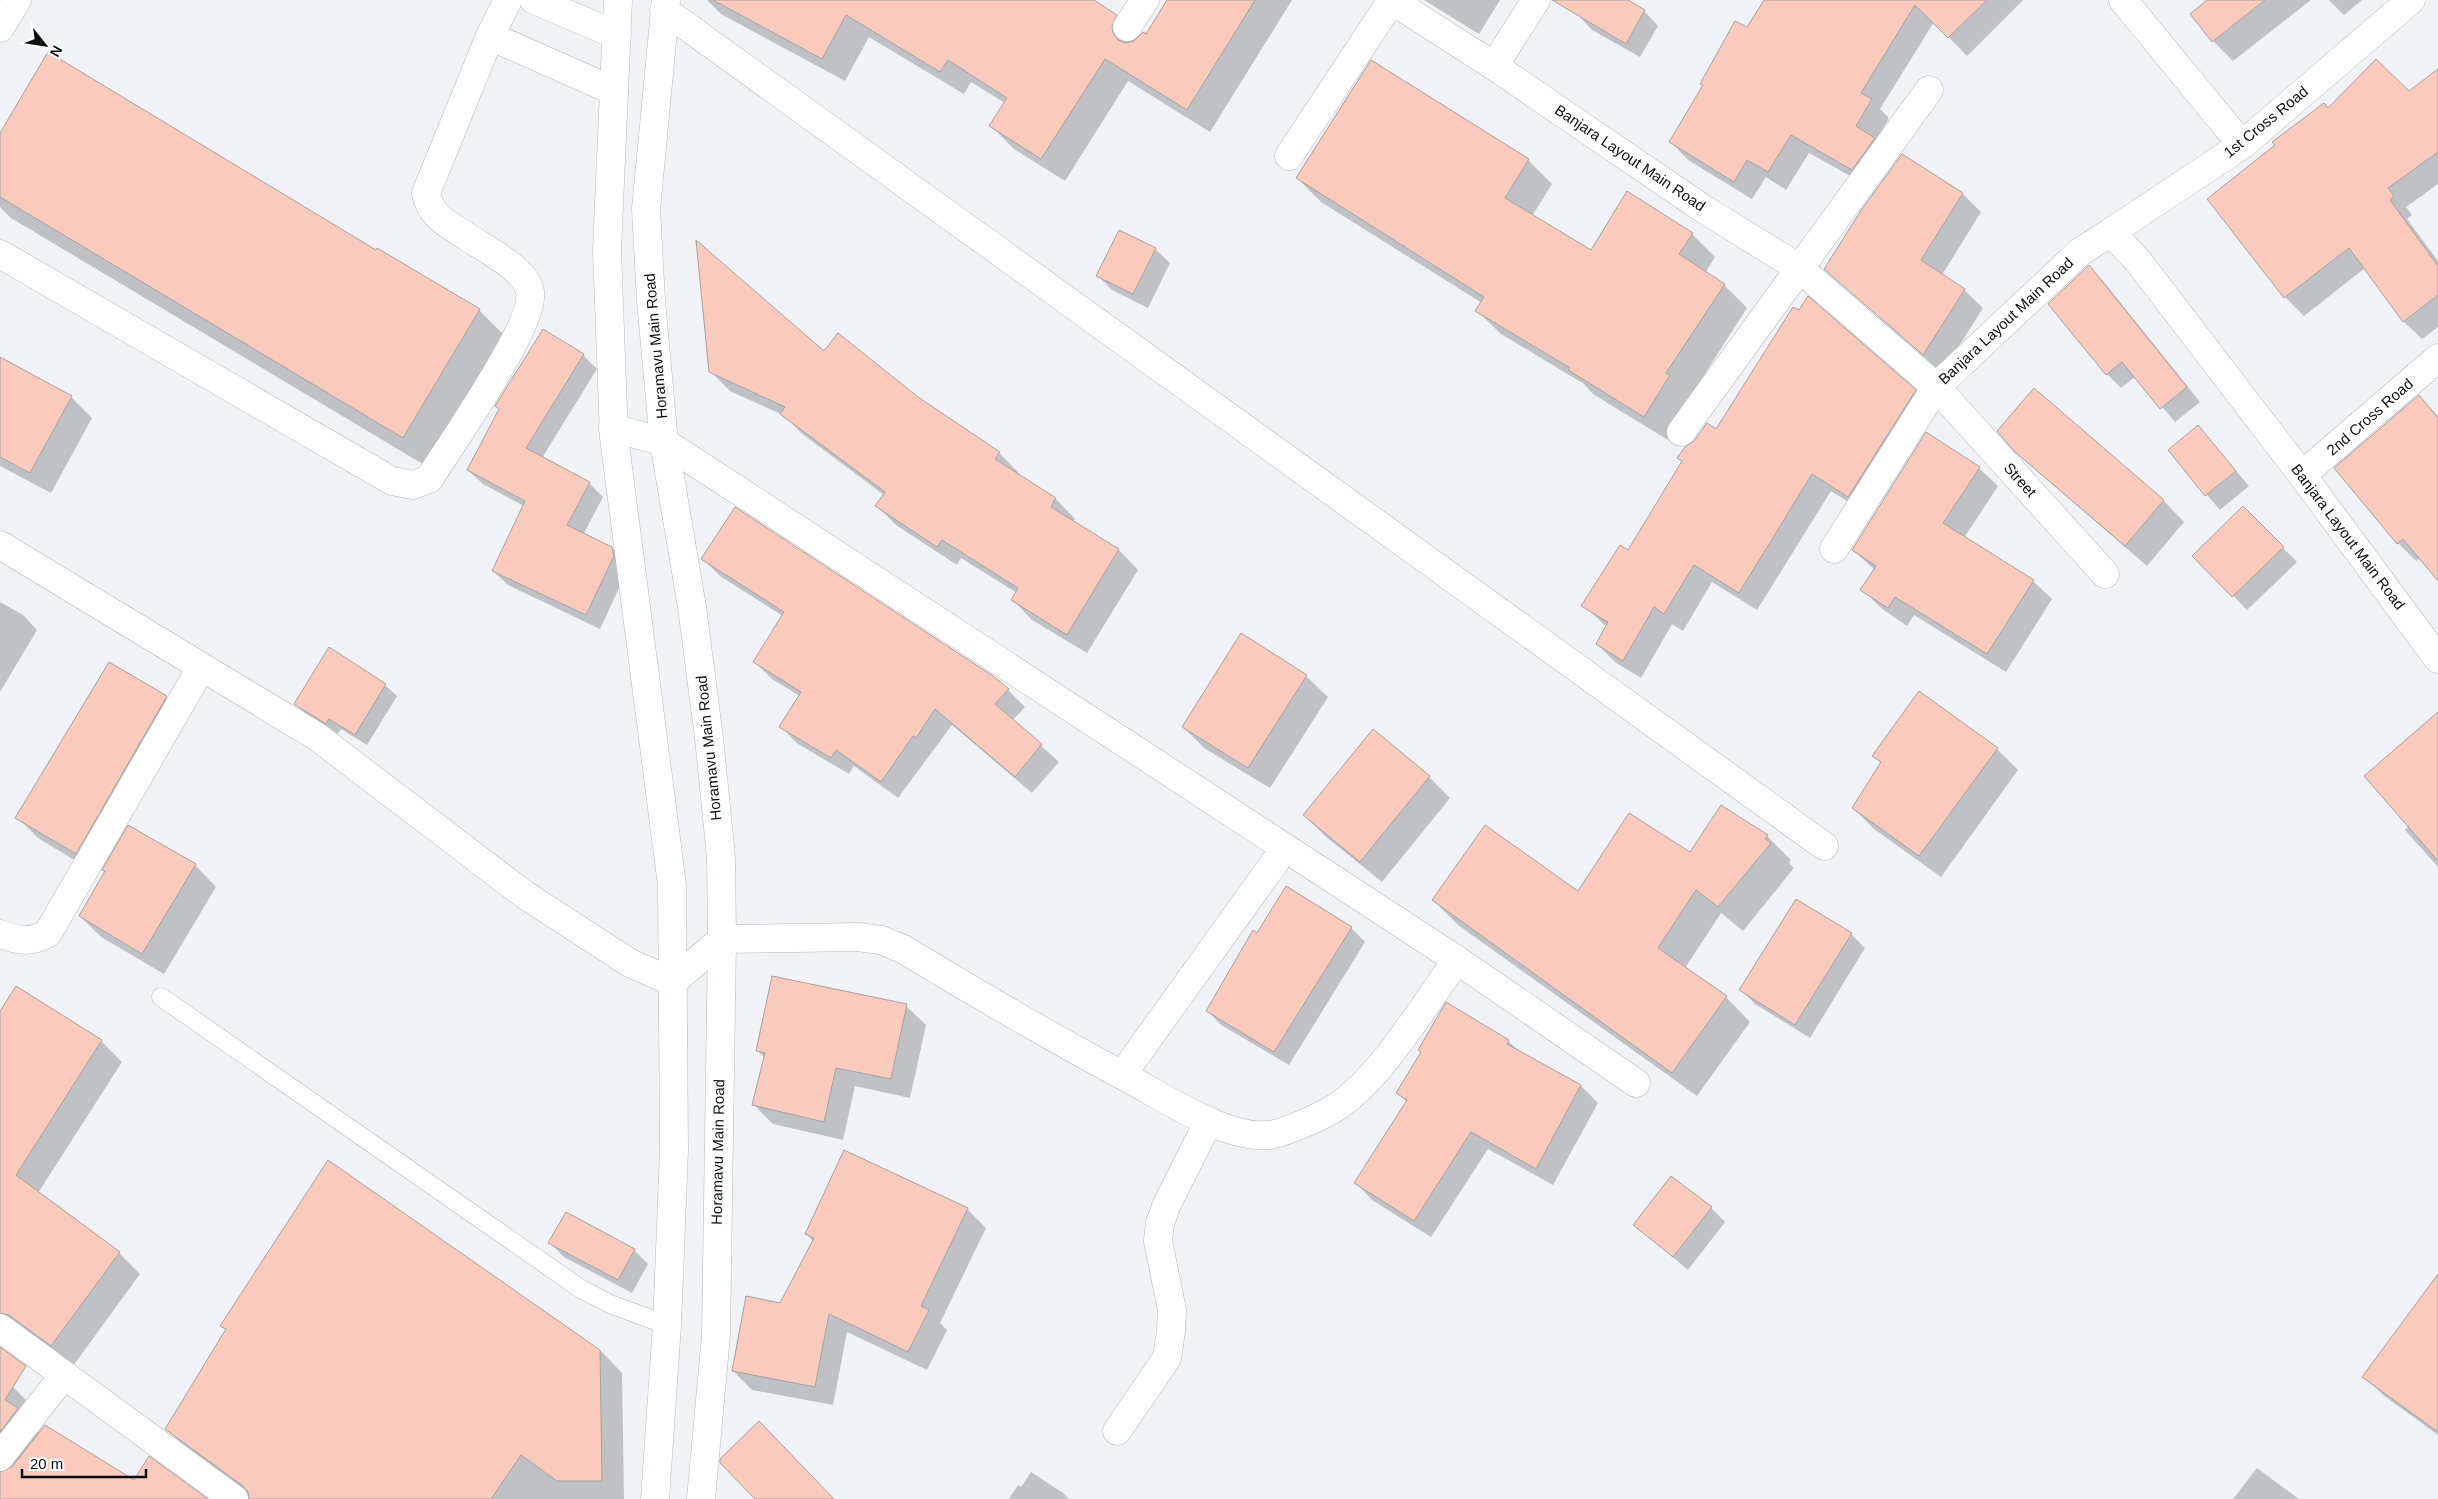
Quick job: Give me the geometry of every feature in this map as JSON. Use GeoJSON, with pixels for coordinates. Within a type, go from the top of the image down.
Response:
{"type":"FeatureCollection","features":[{"type":"Feature","properties":{"kind":"street"},"geometry":{"type":"LineString","coordinates":[[0,28],[18,0]]}},
{"type":"Feature","properties":{"kind":"street"},"geometry":{"type":"LineString","coordinates":[[0,254],[392,480],[413,485],[429,478],[501,366],[529,312],[530,292],[523,278],[513,267],[439,218],[428,203],[426,193],[490,36],[508,0]]}},
{"type":"Feature","properties":{"kind":"street"},"geometry":{"type":"LineString","coordinates":[[534,0],[617,35]]}},
{"type":"Feature","properties":{"kind":"street"},"geometry":{"type":"LineString","coordinates":[[618,0],[608,250],[613,428],[672,885],[674,1150],[667,1324],[655,1499]]}},
{"type":"Feature","properties":{"kind":"street"},"geometry":{"type":"LineString","coordinates":[[1127,27],[1145,0]]}},
{"type":"Feature","properties":{"kind":"street"},"geometry":{"type":"LineString","coordinates":[[1289,156],[1392,0]]}},
{"type":"Feature","properties":{"kind":"street","name":"Banjara Layout Main Road"},"geometry":{"type":"LineString","coordinates":[[1392,0],[1494,66],[1702,208],[1799,268],[1936,387],[2080,252],[2111,232],[2138,261],[2302,475],[2438,658]]}},
{"type":"Feature","properties":{"kind":"street"},"geometry":{"type":"LineString","coordinates":[[1494,66],[1536,0]]}},
{"type":"Feature","properties":{"kind":"street"},"geometry":{"type":"LineString","coordinates":[[2123,0],[2242,145]]}},
{"type":"Feature","properties":{"kind":"street","name":"1st Cross Road"},"geometry":{"type":"LineString","coordinates":[[2111,232],[2242,145],[2411,0]]}},
{"type":"Feature","properties":{"kind":"street"},"geometry":{"type":"LineString","coordinates":[[665,5],[1824,846]]}},
{"type":"Feature","properties":{"kind":"street","name":"Horamavu Main Road"},"geometry":{"type":"LineString","coordinates":[[665,5],[646,209],[651,301],[664,442],[692,607],[709,738],[721,857],[722,939],[716,1335],[701,1499]]}},
{"type":"Feature","properties":{"kind":"street"},"geometry":{"type":"LineString","coordinates":[[490,36],[614,91]]}},
{"type":"Feature","properties":{"kind":"street"},"geometry":{"type":"LineString","coordinates":[[1681,432],[1929,90]]}},
{"type":"Feature","properties":{"kind":"street","name":"2nd Cross Road"},"geometry":{"type":"LineString","coordinates":[[2302,475],[2438,358]]}},
{"type":"Feature","properties":{"kind":"street"},"geometry":{"type":"LineString","coordinates":[[1834,550],[1936,387]]}},
{"type":"Feature","properties":{"kind":"street","name":"Street"},"geometry":{"type":"LineString","coordinates":[[1936,387],[2105,574]]}},
{"type":"Feature","properties":{"kind":"street"},"geometry":{"type":"LineString","coordinates":[[613,428],[664,442],[1457,960],[1636,1083]]}},
{"type":"Feature","properties":{"kind":"street"},"geometry":{"type":"LineString","coordinates":[[0,545],[200,668],[316,736],[525,895],[630,963],[673,982]]}},
{"type":"Feature","properties":{"kind":"street"},"geometry":{"type":"LineString","coordinates":[[0,934],[19,941],[36,940],[48,932],[200,668]]}},
{"type":"Feature","properties":{"kind":"street"},"geometry":{"type":"LineString","coordinates":[[1122,1075],[1285,848]]}},
{"type":"Feature","properties":{"kind":"street"},"geometry":{"type":"LineString","coordinates":[[673,982],[722,939],[858,937],[881,940],[903,949],[1037,1030],[1209,1121],[1242,1132],[1269,1135],[1303,1123],[1337,1107],[1371,1079],[1457,960]]}},
{"type":"Feature","properties":{"kind":"street"},"geometry":{"type":"LineString","coordinates":[[1117,1431],[1166,1358],[1171,1331],[1172,1310],[1158,1241],[1160,1223],[1167,1204],[1209,1121]]}},
{"type":"Feature","properties":{"kind":"street"},"geometry":{"type":"LineString","coordinates":[[0,1328],[220,1495]]}},
{"type":"Feature","properties":{"kind":"street"},"geometry":{"type":"LineString","coordinates":[[0,1457],[64,1375]]}},
{"type":"Feature","properties":{"kind":"lane"},"geometry":{"type":"LineString","coordinates":[[160,996],[581,1289],[610,1304],[667,1324]]}},
{"type":"Feature","properties":{"kind":"building"},"geometry":{"type":"Polygon","coordinates":[[[713,0],[1094,0],[1117,15],[1112,26],[1113,33],[1118,40],[1126,43],[1134,41],[1143,32],[1146,34],[1167,0],[1255,0],[1187,110],[1105,59],[1041,159],[989,126],[1007,98],[948,60],[940,72],[846,15],[822,59],[713,0]]]}},
{"type":"Feature","properties":{"kind":"building"},"geometry":{"type":"Polygon","coordinates":[[[1552,0],[1628,0],[1645,10],[1626,44],[1552,0]]]}},
{"type":"Feature","properties":{"kind":"building"},"geometry":{"type":"Polygon","coordinates":[[[1764,0],[1987,0],[1948,38],[1915,5],[1861,93],[1872,99],[1856,126],[1875,138],[1852,170],[1791,135],[1768,172],[1747,160],[1734,182],[1669,142],[1703,85],[1700,84],[1735,21],[1747,27],[1764,0]]]}},
{"type":"Feature","properties":{"kind":"building"},"geometry":{"type":"Polygon","coordinates":[[[2207,0],[2265,0],[2212,42],[2190,14],[2207,0]]]}},
{"type":"Feature","properties":{"kind":"building"},"geometry":{"type":"Polygon","coordinates":[[[48,52],[376,250],[377,248],[480,309],[403,438],[0,197],[0,133],[48,52]]]}},
{"type":"Feature","properties":{"kind":"building"},"geometry":{"type":"Polygon","coordinates":[[[2376,59],[2409,91],[2438,69],[2438,152],[2388,188],[2394,196],[2390,200],[2438,266],[2438,295],[2403,322],[2349,248],[2284,298],[2207,199],[2275,145],[2272,142],[2324,103],[2328,108],[2376,59]]]}},
{"type":"Feature","properties":{"kind":"building"},"geometry":{"type":"Polygon","coordinates":[[[1371,60],[1529,159],[1505,198],[1591,250],[1627,191],[1693,233],[1679,254],[1725,284],[1666,373],[1670,375],[1644,417],[1568,370],[1570,368],[1475,311],[1484,297],[1296,178],[1371,60]]]}},
{"type":"Feature","properties":{"kind":"building"},"geometry":{"type":"Polygon","coordinates":[[[1902,154],[1963,193],[1921,260],[1965,289],[1923,355],[1824,269],[1862,209],[1902,154]]]}},
{"type":"Feature","properties":{"kind":"building"},"geometry":{"type":"Polygon","coordinates":[[[1119,230],[1156,248],[1133,294],[1096,276],[1119,230]]]}},
{"type":"Feature","properties":{"kind":"building"},"geometry":{"type":"Polygon","coordinates":[[[696,240],[824,351],[838,333],[918,397],[1000,452],[995,459],[1056,498],[1051,507],[1119,549],[1067,635],[1011,600],[1018,588],[942,540],[937,547],[875,506],[885,492],[780,414],[785,407],[709,372],[696,240]]]}},
{"type":"Feature","properties":{"kind":"building"},"geometry":{"type":"Polygon","coordinates":[[[2089,265],[2187,387],[2160,409],[2122,362],[2106,375],[2048,304],[2089,265]]]}},
{"type":"Feature","properties":{"kind":"building"},"geometry":{"type":"Polygon","coordinates":[[[1808,296],[1916,390],[1848,497],[1812,474],[1739,593],[1694,565],[1664,614],[1654,607],[1623,661],[1596,644],[1608,622],[1581,606],[1620,545],[1628,550],[1682,461],[1677,458],[1685,447],[1694,441],[1707,423],[1716,429],[1793,307],[1799,310],[1808,296]]]}},
{"type":"Feature","properties":{"kind":"building"},"geometry":{"type":"Polygon","coordinates":[[[543,329],[584,354],[526,448],[590,482],[567,525],[612,547],[614,556],[586,615],[492,571],[525,501],[467,470],[499,409],[495,406],[543,329]]]}},
{"type":"Feature","properties":{"kind":"building"},"geometry":{"type":"Polygon","coordinates":[[[0,357],[72,396],[30,473],[0,457],[0,357]]]}},
{"type":"Feature","properties":{"kind":"building"},"geometry":{"type":"Polygon","coordinates":[[[2034,388],[2164,500],[2125,546],[2014,451],[1997,431],[2034,388]]]}},
{"type":"Feature","properties":{"kind":"building"},"geometry":{"type":"Polygon","coordinates":[[[2419,395],[2438,418],[2438,581],[2403,539],[2397,544],[2334,468],[2419,395]]]}},
{"type":"Feature","properties":{"kind":"building"},"geometry":{"type":"Polygon","coordinates":[[[2198,425],[2236,471],[2205,496],[2168,450],[2198,425]]]}},
{"type":"Feature","properties":{"kind":"building"},"geometry":{"type":"Polygon","coordinates":[[[1926,432],[1980,467],[1943,523],[2034,580],[1987,654],[1895,597],[1888,608],[1860,590],[1876,566],[1852,550],[1926,432]]]}},
{"type":"Feature","properties":{"kind":"building"},"geometry":{"type":"Polygon","coordinates":[[[2243,506],[2284,547],[2232,597],[2192,556],[2243,506]]]}},
{"type":"Feature","properties":{"kind":"building"},"geometry":{"type":"Polygon","coordinates":[[[735,507],[993,676],[1009,689],[995,704],[1042,744],[1015,777],[935,709],[916,738],[913,736],[881,782],[836,750],[831,758],[779,727],[801,692],[753,662],[784,612],[701,559],[735,507]]]}},
{"type":"Feature","properties":{"kind":"building"},"geometry":{"type":"Polygon","coordinates":[[[1241,633],[1307,675],[1248,768],[1182,727],[1241,633]]]}},
{"type":"Feature","properties":{"kind":"building"},"geometry":{"type":"Polygon","coordinates":[[[329,647],[386,684],[355,735],[329,719],[326,724],[294,704],[329,647]]]}},
{"type":"Feature","properties":{"kind":"building"},"geometry":{"type":"Polygon","coordinates":[[[109,662],[167,696],[76,854],[15,818],[109,662]]]}},
{"type":"Feature","properties":{"kind":"building"},"geometry":{"type":"Polygon","coordinates":[[[1919,691],[1998,748],[1919,856],[1852,808],[1881,762],[1872,756],[1919,691]]]}},
{"type":"Feature","properties":{"kind":"building"},"geometry":{"type":"Polygon","coordinates":[[[2438,712],[2438,861],[2364,776],[2438,712]]]}},
{"type":"Feature","properties":{"kind":"building"},"geometry":{"type":"Polygon","coordinates":[[[1373,729],[1430,776],[1360,862],[1303,815],[1373,729]]]}},
{"type":"Feature","properties":{"kind":"building"},"geometry":{"type":"Polygon","coordinates":[[[1721,805],[1768,835],[1765,839],[1771,843],[1718,907],[1696,890],[1658,948],[1727,996],[1672,1073],[1432,900],[1485,825],[1578,891],[1629,813],[1690,852],[1721,805]]]}},
{"type":"Feature","properties":{"kind":"building"},"geometry":{"type":"Polygon","coordinates":[[[128,825],[196,864],[142,954],[79,916],[105,871],[102,870],[128,825]]]}},
{"type":"Feature","properties":{"kind":"building"},"geometry":{"type":"Polygon","coordinates":[[[1286,886],[1352,927],[1274,1052],[1206,1011],[1253,930],[1257,933],[1286,886]]]}},
{"type":"Feature","properties":{"kind":"building"},"geometry":{"type":"Polygon","coordinates":[[[1796,899],[1852,933],[1795,1025],[1739,990],[1796,899]]]}},
{"type":"Feature","properties":{"kind":"building"},"geometry":{"type":"Polygon","coordinates":[[[772,976],[907,1004],[891,1079],[836,1068],[824,1122],[752,1105],[765,1053],[756,1051],[772,976]]]}},
{"type":"Feature","properties":{"kind":"building"},"geometry":{"type":"Polygon","coordinates":[[[16,986],[102,1040],[16,1175],[120,1252],[51,1346],[9,1315],[0,1313],[0,1011],[16,986]]]}},
{"type":"Feature","properties":{"kind":"building"},"geometry":{"type":"Polygon","coordinates":[[[1446,1002],[1509,1040],[1507,1044],[1581,1085],[1536,1169],[1471,1132],[1414,1221],[1354,1183],[1407,1100],[1396,1093],[1421,1052],[1418,1050],[1446,1002]]]}},
{"type":"Feature","properties":{"kind":"building"},"geometry":{"type":"Polygon","coordinates":[[[844,1150],[968,1208],[921,1306],[929,1310],[908,1352],[829,1314],[815,1387],[732,1371],[746,1296],[780,1303],[814,1238],[805,1234],[844,1150]]]}},
{"type":"Feature","properties":{"kind":"building"},"geometry":{"type":"Polygon","coordinates":[[[328,1160],[600,1350],[602,1481],[557,1481],[521,1455],[491,1499],[249,1499],[248,1492],[243,1486],[165,1429],[226,1329],[220,1326],[328,1160]]]}},
{"type":"Feature","properties":{"kind":"building"},"geometry":{"type":"Polygon","coordinates":[[[1671,1176],[1712,1207],[1673,1257],[1633,1225],[1671,1176]]]}},
{"type":"Feature","properties":{"kind":"building"},"geometry":{"type":"Polygon","coordinates":[[[566,1212],[635,1249],[618,1280],[548,1243],[566,1212]]]}},
{"type":"Feature","properties":{"kind":"building"},"geometry":{"type":"Polygon","coordinates":[[[2438,1274],[2438,1432],[2362,1377],[2438,1274]]]}},
{"type":"Feature","properties":{"kind":"building"},"geometry":{"type":"Polygon","coordinates":[[[0,1347],[26,1366],[5,1400],[18,1408],[0,1432],[0,1347]]]}},
{"type":"Feature","properties":{"kind":"building"},"geometry":{"type":"Polygon","coordinates":[[[759,1421],[834,1499],[755,1499],[720,1463],[720,1459],[759,1421]]]}},
{"type":"Feature","properties":{"kind":"building"},"geometry":{"type":"Polygon","coordinates":[[[45,1425],[134,1480],[149,1456],[208,1499],[0,1499],[0,1472],[12,1467],[45,1425]]]}}]}
